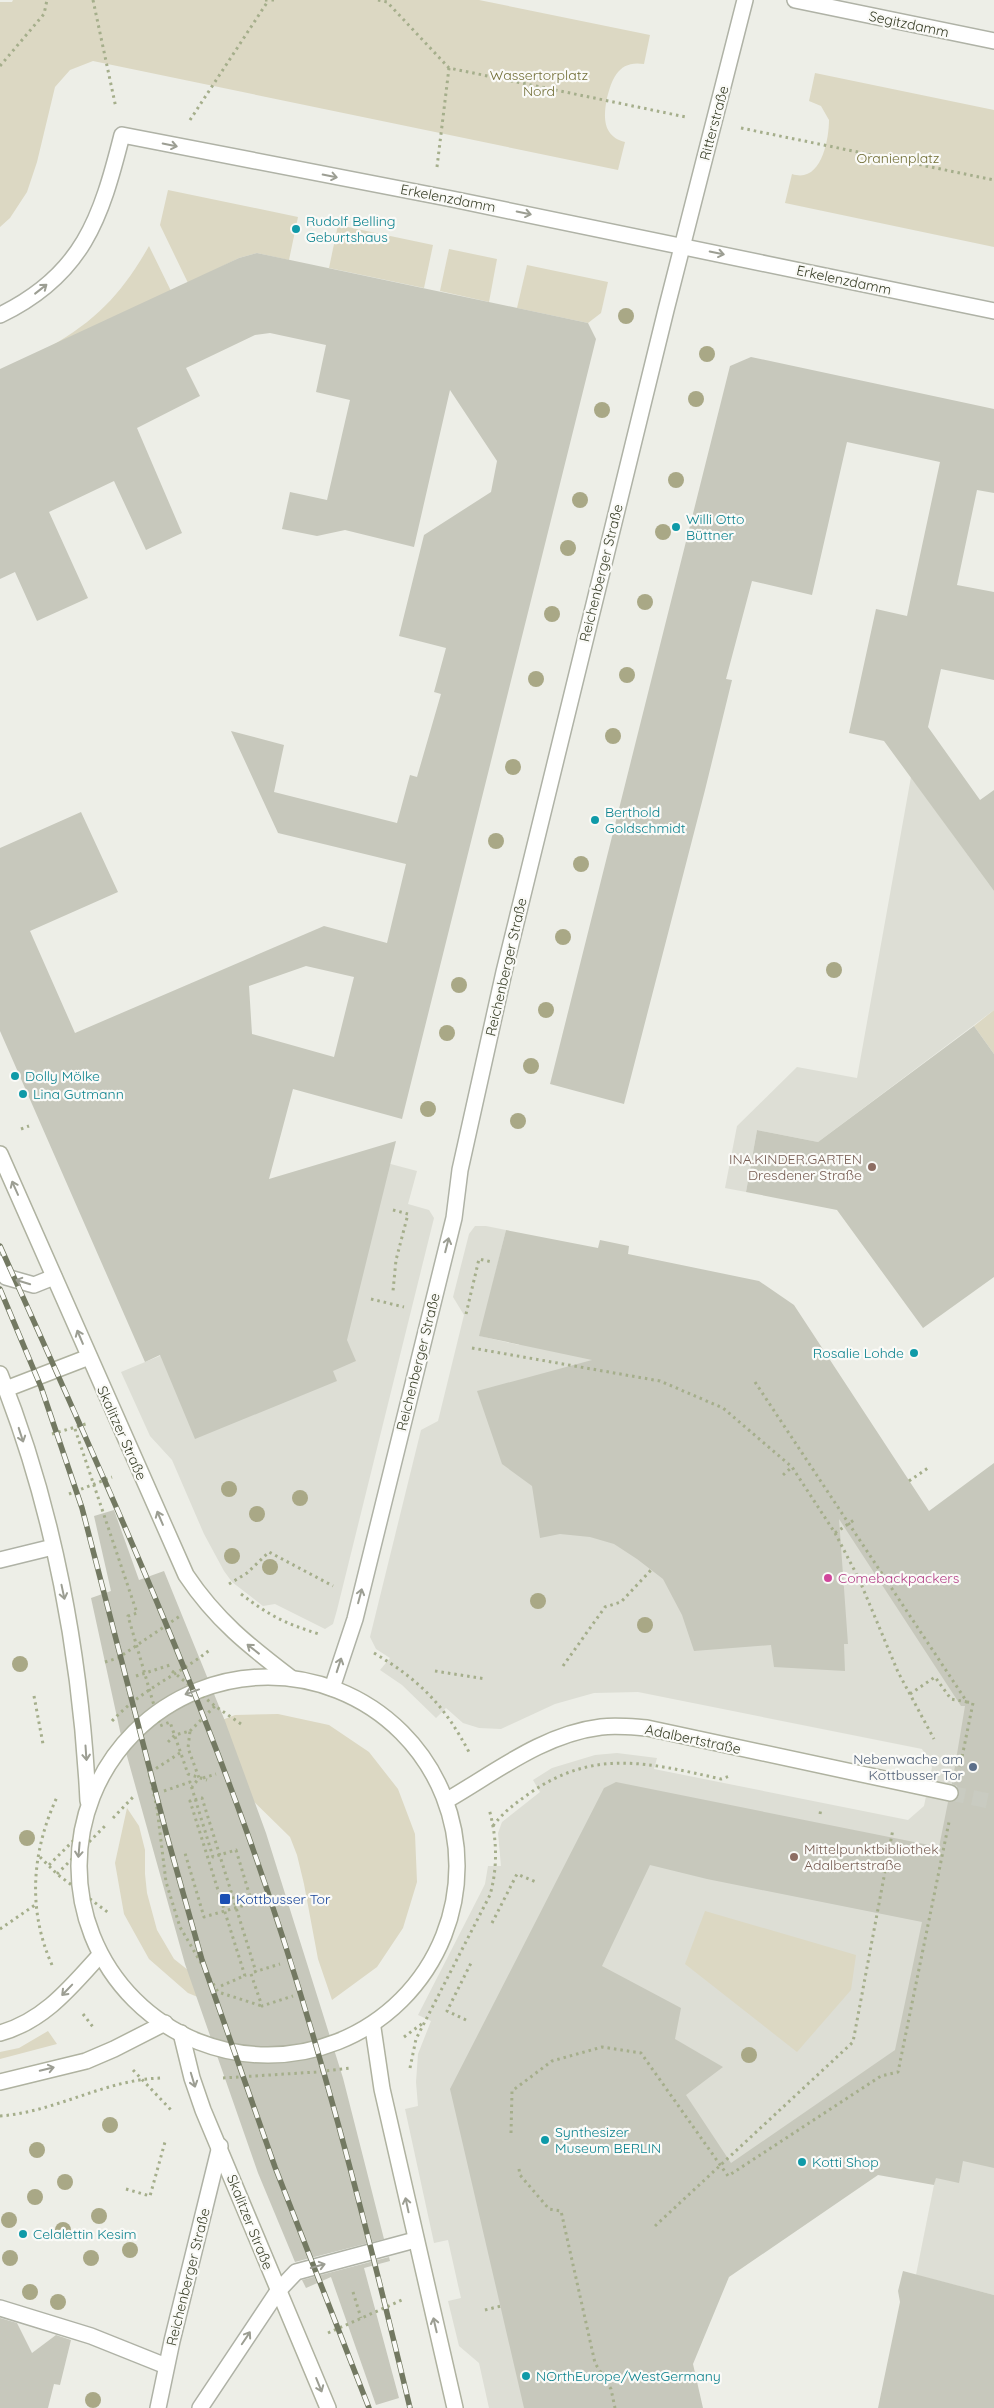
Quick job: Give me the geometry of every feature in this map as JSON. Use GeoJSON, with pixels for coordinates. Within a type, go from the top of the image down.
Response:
{"type":"FeatureCollection","features":[{"type":"Feature","properties":{"kind":"street","name":"Ritterstraße"},"geometry":{"type":"LineString","coordinates":[[682,246],[745,0]]}},
{"type":"Feature","properties":{"kind":"street","name":"Segitzdamm"},"geometry":{"type":"LineString","coordinates":[[795,0],[994,41]]}},
{"type":"Feature","properties":{"kind":"street","name":"Erkelenzdamm"},"geometry":{"type":"LineString","coordinates":[[122,135],[682,246],[994,311]]}},
{"type":"Feature","properties":{"kind":"street"},"geometry":{"type":"LineString","coordinates":[[0,315],[32,296],[50,281],[81,248],[95,224],[107,194],[122,135]]}},
{"type":"Feature","properties":{"kind":"street","name":"Reichenberger Straße"},"geometry":{"type":"LineString","coordinates":[[332,1688],[359,1601],[454,1218],[460,1170],[504,972],[682,246]]}},
{"type":"Feature","properties":{"kind":"street","name":"Skalitzer Straße"},"geometry":{"type":"LineString","coordinates":[[0,1154],[186,1575],[203,1601],[241,1640],[292,1678]]}},
{"type":"Feature","properties":{"kind":"street"},"geometry":{"type":"LineString","coordinates":[[0,1263],[6,1277],[34,1285],[54,1276]]}},
{"type":"Feature","properties":{"kind":"street"},"geometry":{"type":"LineString","coordinates":[[6,1389],[89,1357]]}},
{"type":"Feature","properties":{"kind":"street"},"geometry":{"type":"LineString","coordinates":[[0,1374],[44,1510],[77,1668],[86,1752],[88,1802],[79,1844],[77,1868],[80,1895],[88,1926],[100,1955],[117,1980],[136,2000],[181,2033],[220,2049],[253,2054],[285,2055],[340,2043],[373,2028],[400,2005],[419,1981],[435,1954],[446,1926],[453,1896],[454,1832],[449,1799],[434,1767],[414,1741],[385,1716],[332,1688],[292,1678],[252,1677],[224,1681],[184,1695],[147,1718],[132,1732],[117,1750],[88,1802]]}},
{"type":"Feature","properties":{"kind":"street"},"geometry":{"type":"LineString","coordinates":[[0,1560],[53,1547]]}},
{"type":"Feature","properties":{"kind":"street","name":"Adalbertstraße"},"geometry":{"type":"LineString","coordinates":[[449,1799],[546,1743],[586,1730],[620,1726],[647,1728],[950,1793]]}},
{"type":"Feature","properties":{"kind":"street"},"geometry":{"type":"LineString","coordinates":[[0,2033],[28,2023],[50,2008],[100,1955]]}},
{"type":"Feature","properties":{"kind":"street"},"geometry":{"type":"LineString","coordinates":[[0,2082],[86,2061],[114,2050],[165,2023]]}},
{"type":"Feature","properties":{"kind":"street"},"geometry":{"type":"LineString","coordinates":[[373,2028],[382,2089],[415,2240],[455,2408]]}},
{"type":"Feature","properties":{"kind":"street","name":"Skalitzer Straße"},"geometry":{"type":"LineString","coordinates":[[181,2033],[192,2078],[203,2110],[220,2146],[278,2291],[328,2408]]}},
{"type":"Feature","properties":{"kind":"street","name":"Reichenberger Straße"},"geometry":{"type":"LineString","coordinates":[[158,2408],[166,2366],[220,2146]]}},
{"type":"Feature","properties":{"kind":"street"},"geometry":{"type":"LineString","coordinates":[[200,2408],[278,2291],[296,2272],[415,2240]]}},
{"type":"Feature","properties":{"kind":"street"},"geometry":{"type":"LineString","coordinates":[[0,2308],[91,2336],[166,2366]]}},
{"type":"Feature","properties":{"kind":"path"},"geometry":{"type":"LineString","coordinates":[[0,66],[44,14],[47,0]]}},
{"type":"Feature","properties":{"kind":"path"},"geometry":{"type":"LineString","coordinates":[[93,0],[122,135]]}},
{"type":"Feature","properties":{"kind":"path"},"geometry":{"type":"LineString","coordinates":[[173,146],[266,1],[275,0]]}},
{"type":"Feature","properties":{"kind":"path"},"geometry":{"type":"LineString","coordinates":[[378,0],[387,2],[449,68],[670,114]]}},
{"type":"Feature","properties":{"kind":"path"},"geometry":{"type":"LineString","coordinates":[[434,196],[449,68]]}},
{"type":"Feature","properties":{"kind":"path"},"geometry":{"type":"LineString","coordinates":[[763,133],[994,180]]}},
{"type":"Feature","properties":{"kind":"path"},"geometry":{"type":"LineString","coordinates":[[20,1129],[29,1126]]}},
{"type":"Feature","properties":{"kind":"path"},"geometry":{"type":"LineString","coordinates":[[392,1210],[408,1214],[396,1260],[394,1291]]}},
{"type":"Feature","properties":{"kind":"path"},"geometry":{"type":"LineString","coordinates":[[466,1314],[479,1259],[492,1262]]}},
{"type":"Feature","properties":{"kind":"path"},"geometry":{"type":"LineString","coordinates":[[370,1299],[407,1308]]}},
{"type":"Feature","properties":{"kind":"path"},"geometry":{"type":"LineString","coordinates":[[472,1348],[660,1381],[723,1408],[792,1467],[835,1533],[859,1579],[898,1672],[934,1740]]}},
{"type":"Feature","properties":{"kind":"path"},"geometry":{"type":"LineString","coordinates":[[755,1382],[967,1702]]}},
{"type":"Feature","properties":{"kind":"path"},"geometry":{"type":"LineString","coordinates":[[46,1436],[75,1429],[97,1420]]}},
{"type":"Feature","properties":{"kind":"path"},"geometry":{"type":"LineString","coordinates":[[75,1429],[137,1613],[128,1616],[160,1726],[170,1722],[188,1774],[207,1780]]}},
{"type":"Feature","properties":{"kind":"path"},"geometry":{"type":"LineString","coordinates":[[783,1475],[792,1467]]}},
{"type":"Feature","properties":{"kind":"path"},"geometry":{"type":"LineString","coordinates":[[44,1510],[62,1496],[138,1468]]}},
{"type":"Feature","properties":{"kind":"path"},"geometry":{"type":"LineString","coordinates":[[909,1481],[928,1468]]}},
{"type":"Feature","properties":{"kind":"path"},"geometry":{"type":"LineString","coordinates":[[835,1533],[854,1520]]}},
{"type":"Feature","properties":{"kind":"path"},"geometry":{"type":"LineString","coordinates":[[77,1668],[118,1658],[246,1573],[269,1552],[359,1601]]}},
{"type":"Feature","properties":{"kind":"path"},"geometry":{"type":"LineString","coordinates":[[563,1666],[604,1607],[621,1602],[651,1570]]}},
{"type":"Feature","properties":{"kind":"path"},"geometry":{"type":"LineString","coordinates":[[261,1610],[284,1623],[327,1636]]}},
{"type":"Feature","properties":{"kind":"path"},"geometry":{"type":"LineString","coordinates":[[388,1661],[420,1684],[444,1710]]}},
{"type":"Feature","properties":{"kind":"path"},"geometry":{"type":"LineString","coordinates":[[136,1676],[173,1664]]}},
{"type":"Feature","properties":{"kind":"path"},"geometry":{"type":"LineString","coordinates":[[115,1718],[150,1688],[193,1664]]}},
{"type":"Feature","properties":{"kind":"path"},"geometry":{"type":"LineString","coordinates":[[172,1671],[215,1706],[244,1726]]}},
{"type":"Feature","properties":{"kind":"path"},"geometry":{"type":"LineString","coordinates":[[435,1671],[486,1679]]}},
{"type":"Feature","properties":{"kind":"path"},"geometry":{"type":"LineString","coordinates":[[910,1694],[935,1677],[951,1699],[973,1703],[960,1770]]}},
{"type":"Feature","properties":{"kind":"path"},"geometry":{"type":"LineString","coordinates":[[34,1696],[43,1744]]}},
{"type":"Feature","properties":{"kind":"path"},"geometry":{"type":"LineString","coordinates":[[168,1742],[175,1736],[190,1731],[215,1706]]}},
{"type":"Feature","properties":{"kind":"path"},"geometry":{"type":"LineString","coordinates":[[190,1731],[188,1748],[199,1778],[192,1786],[196,1799]]}},
{"type":"Feature","properties":{"kind":"path"},"geometry":{"type":"LineString","coordinates":[[180,1753],[149,1773],[157,1808],[166,1882],[180,1927],[218,1992],[262,2006],[294,1996]]}},
{"type":"Feature","properties":{"kind":"path"},"geometry":{"type":"LineString","coordinates":[[493,1827],[508,1809],[538,1788],[561,1776],[597,1764],[636,1762],[721,1779]]}},
{"type":"Feature","properties":{"kind":"path"},"geometry":{"type":"LineString","coordinates":[[164,1791],[216,1774]]}},
{"type":"Feature","properties":{"kind":"path"},"geometry":{"type":"LineString","coordinates":[[185,1853],[204,1917],[252,1903],[236,1850],[213,1857],[190,1782]]}},
{"type":"Feature","properties":{"kind":"path"},"geometry":{"type":"LineString","coordinates":[[57,1874],[136,1795]]}},
{"type":"Feature","properties":{"kind":"path"},"geometry":{"type":"LineString","coordinates":[[245,1976],[190,1801],[202,1798],[256,1972]]}},
{"type":"Feature","properties":{"kind":"path"},"geometry":{"type":"LineString","coordinates":[[53,1807],[38,1854],[35,1874],[35,1905],[49,1958],[78,2008],[114,2050],[177,2116]]}},
{"type":"Feature","properties":{"kind":"path"},"geometry":{"type":"LineString","coordinates":[[820,1814],[821,1809]]}},
{"type":"Feature","properties":{"kind":"path"},"geometry":{"type":"LineString","coordinates":[[511,2133],[512,2091],[552,2061],[602,2047],[641,2053],[728,2176],[881,2076],[898,2072],[950,1818]]}},
{"type":"Feature","properties":{"kind":"path"},"geometry":{"type":"LineString","coordinates":[[49,1865],[86,1828]]}},
{"type":"Feature","properties":{"kind":"path"},"geometry":{"type":"LineString","coordinates":[[655,2226],[853,2042],[893,1829]]}},
{"type":"Feature","properties":{"kind":"path"},"geometry":{"type":"LineString","coordinates":[[40,1857],[57,1874],[110,1914]]}},
{"type":"Feature","properties":{"kind":"path"},"geometry":{"type":"LineString","coordinates":[[410,2066],[416,2039],[490,1895],[496,1866]]}},
{"type":"Feature","properties":{"kind":"path"},"geometry":{"type":"LineString","coordinates":[[492,1922],[517,1874],[536,1882]]}},
{"type":"Feature","properties":{"kind":"path"},"geometry":{"type":"LineString","coordinates":[[0,1929],[35,1905]]}},
{"type":"Feature","properties":{"kind":"path"},"geometry":{"type":"LineString","coordinates":[[466,2020],[447,2011],[471,1963]]}},
{"type":"Feature","properties":{"kind":"path"},"geometry":{"type":"LineString","coordinates":[[221,1986],[280,1964]]}},
{"type":"Feature","properties":{"kind":"path"},"geometry":{"type":"LineString","coordinates":[[251,1974],[262,2006]]}},
{"type":"Feature","properties":{"kind":"path"},"geometry":{"type":"LineString","coordinates":[[231,2078],[348,2069]]}},
{"type":"Feature","properties":{"kind":"path"},"geometry":{"type":"LineString","coordinates":[[0,2116],[30,2110],[140,2078]]}},
{"type":"Feature","properties":{"kind":"path"},"geometry":{"type":"LineString","coordinates":[[126,2190],[150,2196],[165,2142]]}},
{"type":"Feature","properties":{"kind":"path"},"geometry":{"type":"LineString","coordinates":[[519,2169],[520,2175],[549,2209],[561,2211],[595,2363],[611,2389],[615,2408]]}},
{"type":"Feature","properties":{"kind":"path"},"geometry":{"type":"LineString","coordinates":[[353,2292],[361,2318]]}},
{"type":"Feature","properties":{"kind":"path"},"geometry":{"type":"LineString","coordinates":[[321,2337],[409,2297]]}},
{"type":"Feature","properties":{"kind":"path"},"geometry":{"type":"LineString","coordinates":[[485,2310],[501,2306]]}},
{"type":"Feature","properties":{"kind":"shaded area"},"geometry":{"type":"Polygon","coordinates":[[[911,777],[994,891],[994,1010],[818,1142],[757,1130],[746,1192],[725,1188],[737,1126],[797,1067],[857,1078],[911,777]]]}},
{"type":"Feature","properties":{"kind":"shaded area"},"geometry":{"type":"Polygon","coordinates":[[[353,1154],[417,1171],[408,1204],[429,1210],[434,1218],[337,1610],[333,1624],[325,1629],[275,1604],[263,1606],[232,1582],[204,1534],[172,1460],[150,1436],[121,1372],[292,1301],[353,1154]]]}},
{"type":"Feature","properties":{"kind":"shaded area"},"geometry":{"type":"Polygon","coordinates":[[[475,1226],[506,1230],[480,1336],[519,1345],[522,1327],[743,1374],[984,1693],[905,2082],[591,2408],[489,2408],[479,2363],[459,2346],[448,2301],[461,2298],[448,2240],[434,2243],[405,2109],[418,2106],[416,2082],[418,2054],[431,2021],[418,2015],[485,1884],[488,1866],[501,1866],[498,1833],[502,1822],[540,1792],[533,1780],[552,1768],[595,1755],[617,1753],[657,1758],[654,1769],[908,1820],[924,1806],[932,1767],[922,1749],[638,1692],[594,1693],[555,1704],[501,1729],[479,1728],[463,1723],[446,1708],[436,1718],[402,1685],[380,1670],[390,1658],[376,1649],[370,1637],[421,1430],[438,1421],[464,1315],[453,1297],[469,1234],[475,1226]]]}},
{"type":"Feature","properties":{"kind":"shaded area"},"geometry":{"type":"Polygon","coordinates":[[[994,1885],[994,2295],[916,2275],[994,1885]]]}},
{"type":"Feature","properties":{"kind":"green space","name":"Wassertorplatz Nord"},"geometry":{"type":"Polygon","coordinates":[[[13,0],[479,0],[650,35],[644,64],[635,63],[628,65],[618,72],[611,84],[607,98],[606,125],[612,135],[625,142],[618,170],[93,61],[70,70],[55,87],[37,162],[27,192],[10,218],[0,227],[0,2],[12,2],[13,0]]]}},
{"type":"Feature","properties":{"kind":"green space","name":"Oranienplatz"},"geometry":{"type":"Polygon","coordinates":[[[815,73],[994,110],[994,247],[785,203],[792,174],[802,175],[810,173],[816,167],[825,149],[829,120],[821,106],[809,101],[815,73]]]}},
{"type":"Feature","properties":{"kind":"green space"},"geometry":{"type":"Polygon","coordinates":[[[168,190],[298,217],[289,260],[257,253],[239,258],[188,283],[160,225],[168,190]]]}},
{"type":"Feature","properties":{"kind":"green space"},"geometry":{"type":"Polygon","coordinates":[[[338,225],[433,245],[424,288],[329,268],[338,225]]]}},
{"type":"Feature","properties":{"kind":"green space"},"geometry":{"type":"Polygon","coordinates":[[[149,246],[171,291],[51,346],[82,326],[108,304],[129,277],[149,246]]]}},
{"type":"Feature","properties":{"kind":"green space"},"geometry":{"type":"Polygon","coordinates":[[[449,249],[497,259],[489,302],[440,291],[449,249]]]}},
{"type":"Feature","properties":{"kind":"green space"},"geometry":{"type":"Polygon","coordinates":[[[527,265],[608,282],[601,313],[588,323],[517,308],[527,265]]]}},
{"type":"Feature","properties":{"kind":"green space"},"geometry":{"type":"Polygon","coordinates":[[[994,1010],[994,1054],[974,1026],[994,1010]]]}},
{"type":"Feature","properties":{"kind":"green space"},"geometry":{"type":"Polygon","coordinates":[[[278,1714],[329,1725],[369,1752],[398,1789],[415,1834],[417,1882],[403,1928],[377,1967],[332,2000],[318,1959],[304,1884],[297,1855],[290,1837],[245,1793],[217,1722],[235,1715],[278,1714]]]}},
{"type":"Feature","properties":{"kind":"green space"},"geometry":{"type":"Polygon","coordinates":[[[127,1808],[139,1826],[145,1850],[147,1893],[157,1930],[174,1959],[198,1978],[210,2002],[188,1993],[149,1959],[124,1914],[115,1863],[127,1808]]]}},
{"type":"Feature","properties":{"kind":"green space"},"geometry":{"type":"Polygon","coordinates":[[[705,1911],[856,1955],[851,1990],[797,2052],[685,1964],[705,1911]]]}},
{"type":"Feature","properties":{"kind":"green space"},"geometry":{"type":"Polygon","coordinates":[[[48,2031],[57,2044],[0,2059],[0,2052],[19,2048],[48,2031]]]}},
{"type":"Feature","properties":{"kind":"building"},"geometry":{"type":"Polygon","coordinates":[[[257,253],[588,323],[596,339],[402,1119],[293,1089],[269,1179],[396,1141],[347,1340],[356,1361],[333,1371],[337,1381],[195,1439],[160,1355],[145,1362],[0,1031],[0,848],[81,812],[118,892],[30,931],[75,1033],[324,926],[387,943],[406,864],[278,833],[231,731],[284,745],[274,792],[397,823],[410,775],[417,777],[441,694],[434,692],[446,648],[399,636],[424,535],[491,492],[497,461],[450,390],[414,547],[345,530],[317,536],[282,529],[290,492],[327,500],[350,400],[316,392],[326,345],[270,333],[255,335],[186,368],[200,396],[137,428],[182,533],[146,550],[114,481],[49,512],[88,598],[37,621],[15,572],[0,579],[0,369],[239,258],[257,253]],[[306,966],[249,986],[252,1034],[334,1057],[354,977],[306,966]]]}},
{"type":"Feature","properties":{"kind":"building"},"geometry":{"type":"Polygon","coordinates":[[[751,357],[994,409],[994,493],[977,490],[957,585],[994,592],[994,680],[941,669],[928,727],[980,800],[994,790],[994,891],[884,741],[849,733],[876,609],[907,616],[940,462],[847,442],[812,595],[752,581],[726,679],[732,680],[624,1104],[550,1084],[730,366],[751,357]]]}},
{"type":"Feature","properties":{"kind":"building","name":"INA.KINDER.GARTEN Dresdener Straße"},"geometry":{"type":"Polygon","coordinates":[[[974,1026],[994,1054],[994,1277],[923,1328],[837,1210],[746,1192],[757,1130],[818,1142],[974,1026]]]}},
{"type":"Feature","properties":{"kind":"building"},"geometry":{"type":"Polygon","coordinates":[[[506,1230],[598,1248],[600,1240],[629,1246],[628,1254],[759,1281],[794,1305],[929,1511],[994,1463],[994,2168],[963,2161],[959,2183],[936,2178],[934,2185],[878,2175],[729,2277],[693,2364],[703,2408],[524,2408],[450,2089],[604,1788],[616,1782],[939,1847],[948,1802],[957,1800],[959,1794],[957,1786],[952,1784],[965,1706],[961,1706],[839,1519],[848,1644],[844,1644],[845,1671],[774,1667],[771,1645],[694,1651],[682,1615],[663,1579],[637,1559],[614,1544],[590,1537],[560,1534],[540,1538],[532,1486],[502,1464],[477,1391],[592,1360],[479,1336],[506,1230]],[[650,1865],[602,1966],[681,2008],[675,2039],[723,2067],[686,2095],[731,2163],[895,2050],[922,1922],[707,1879],[650,1865]]]}},
{"type":"Feature","properties":{"kind":"building"},"geometry":{"type":"Polygon","coordinates":[[[114,1510],[139,1580],[164,1571],[225,1721],[266,1833],[343,2078],[384,2239],[295,2262],[258,2173],[185,1964],[120,1731],[91,1598],[111,1591],[94,1516],[114,1510]]]}},
{"type":"Feature","properties":{"kind":"building"},"geometry":{"type":"Polygon","coordinates":[[[389,2257],[390,2261],[364,2268],[399,2398],[376,2405],[331,2277],[306,2288],[302,2280],[389,2257]]]}},
{"type":"Feature","properties":{"kind":"building"},"geometry":{"type":"Polygon","coordinates":[[[903,2271],[994,2295],[994,2408],[878,2408],[900,2302],[898,2291],[903,2271]]]}},
{"type":"Feature","properties":{"kind":"building"},"geometry":{"type":"Polygon","coordinates":[[[0,2318],[17,2323],[32,2353],[56,2335],[71,2340],[60,2385],[54,2384],[48,2408],[0,2408],[0,2318]]]}},
{"type":"Feature","properties":{"kind":"tunnel"},"geometry":{"type":"LineString","coordinates":[[950,1793],[994,1802]]}},
{"type":"Feature","properties":{"kind":"railway"},"geometry":{"type":"LineString","coordinates":[[0,1246],[161,1611],[248,1835],[317,2048],[375,2263],[410,2408]]}},
{"type":"Feature","properties":{"kind":"railway"},"geometry":{"type":"LineString","coordinates":[[0,1289],[41,1387],[82,1508],[167,1836],[202,1960],[275,2167],[369,2408]]}},
{"type":"Feature","properties":{"kind":"place","name":"Rudolf Belling Geburtshaus"},"geometry":{"type":"Point","coordinates":[296,229]}},
{"type":"Feature","properties":{"kind":"place","name":"Willi Otto Büttner"},"geometry":{"type":"Point","coordinates":[676,527]}},
{"type":"Feature","properties":{"kind":"place","name":"Berthold Goldschmidt"},"geometry":{"type":"Point","coordinates":[595,820]}},
{"type":"Feature","properties":{"kind":"place","name":"Dolly Mölke"},"geometry":{"type":"Point","coordinates":[15,1076]}},
{"type":"Feature","properties":{"kind":"place","name":"Lina Gutmann"},"geometry":{"type":"Point","coordinates":[23,1094]}},
{"type":"Feature","properties":{"kind":"place","name":"INA.KINDER.GARTEN Dresdener Straße"},"geometry":{"type":"Point","coordinates":[872,1167]}},
{"type":"Feature","properties":{"kind":"place","name":"Rosalie Lohde"},"geometry":{"type":"Point","coordinates":[914,1353]}},
{"type":"Feature","properties":{"kind":"place","name":"Comebackpackers"},"geometry":{"type":"Point","coordinates":[828,1578]}},
{"type":"Feature","properties":{"kind":"place","name":"Nebenwache am Kottbusser Tor"},"geometry":{"type":"Point","coordinates":[973,1767]}},
{"type":"Feature","properties":{"kind":"place","name":"Mittelpunktbibliothek Adalbertstraße"},"geometry":{"type":"Point","coordinates":[794,1857]}},
{"type":"Feature","properties":{"kind":"place","name":"Kottbusser Tor"},"geometry":{"type":"Point","coordinates":[225,1899]}},
{"type":"Feature","properties":{"kind":"place","name":"Synthesizer Museum BERLIN"},"geometry":{"type":"Point","coordinates":[545,2140]}},
{"type":"Feature","properties":{"kind":"place","name":"Kotti Shop"},"geometry":{"type":"Point","coordinates":[802,2162]}},
{"type":"Feature","properties":{"kind":"place","name":"Celalettin Kesim"},"geometry":{"type":"Point","coordinates":[23,2234]}},
{"type":"Feature","properties":{"kind":"place","name":"NOrthEurope/WestGermany"},"geometry":{"type":"Point","coordinates":[526,2376]}}]}
